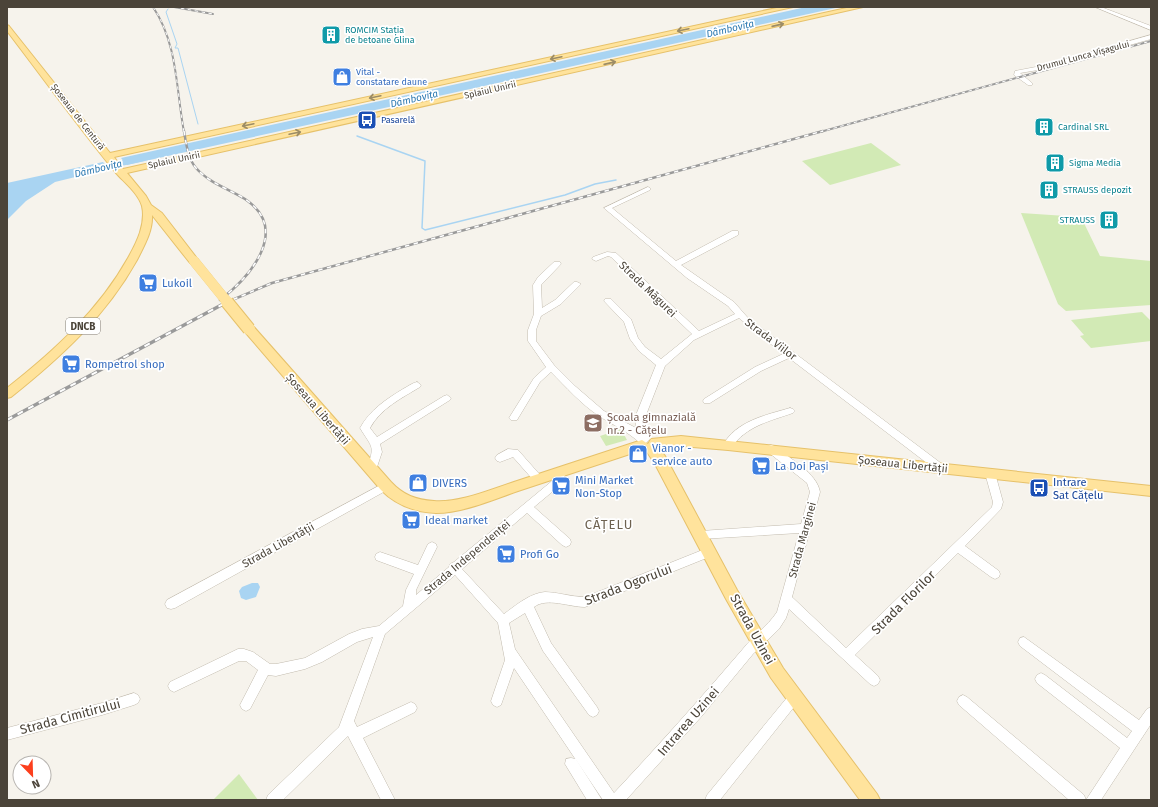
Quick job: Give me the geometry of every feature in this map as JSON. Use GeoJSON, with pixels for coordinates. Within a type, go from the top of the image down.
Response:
{"type":"FeatureCollection","features":[{"type":"Feature","properties":{"kind":"main road","name":"Splaiul Unirii"},"geometry":{"type":"LineString","coordinates":[[114,164],[790,7]]}},
{"type":"Feature","properties":{"kind":"main road","name":"Splaiul Unirii"},"geometry":{"type":"LineString","coordinates":[[114,164],[146,166],[860,7]]}},
{"type":"Feature","properties":{"kind":"main road","name":"Șoseaua de Centură"},"geometry":{"type":"LineString","coordinates":[[7,27],[114,164],[144,198],[147,207]]}},
{"type":"Feature","properties":{"kind":"main road"},"geometry":{"type":"LineString","coordinates":[[128,181],[130,173],[146,166]]}},
{"type":"Feature","properties":{"kind":"main road","name":"DNCB"},"geometry":{"type":"LineString","coordinates":[[7,394],[46,362],[95,314],[126,272],[144,236],[147,207]]}},
{"type":"Feature","properties":{"kind":"main road","name":"Șoseaua Libertății"},"geometry":{"type":"LineString","coordinates":[[147,207],[158,215],[168,231],[249,329],[371,470],[386,486],[404,501],[435,508],[466,502],[647,443],[681,441],[938,467],[1151,491]]}},
{"type":"Feature","properties":{"kind":"main road"},"geometry":{"type":"LineString","coordinates":[[147,218],[168,231]]}},
{"type":"Feature","properties":{"kind":"main road"},"geometry":{"type":"LineString","coordinates":[[144,236],[152,230],[168,231]]}},
{"type":"Feature","properties":{"kind":"main road","name":"Strada Uzinei"},"geometry":{"type":"LineString","coordinates":[[647,443],[660,460],[758,641],[794,698],[872,800]]}},
{"type":"Feature","properties":{"kind":"street"},"geometry":{"type":"LineString","coordinates":[[1097,7],[1151,29]]}},
{"type":"Feature","properties":{"kind":"street","name":"Drumul Lunca Vișagului"},"geometry":{"type":"LineString","coordinates":[[1030,84],[1017,75],[1019,71],[1037,69],[1150,37]]}},
{"type":"Feature","properties":{"kind":"street","name":"Strada Viilor"},"geometry":{"type":"LineString","coordinates":[[648,188],[607,208],[676,264],[731,304],[739,315],[938,467]]}},
{"type":"Feature","properties":{"kind":"street"},"geometry":{"type":"LineString","coordinates":[[676,264],[735,233]]}},
{"type":"Feature","properties":{"kind":"street","name":"Strada Măgurei"},"geometry":{"type":"LineString","coordinates":[[596,259],[607,254],[613,255],[696,334]]}},
{"type":"Feature","properties":{"kind":"street"},"geometry":{"type":"LineString","coordinates":[[558,264],[541,279],[537,286],[538,314],[532,330],[532,341],[551,367],[591,405],[647,443]]}},
{"type":"Feature","properties":{"kind":"street"},"geometry":{"type":"LineString","coordinates":[[538,314],[558,302],[576,284]]}},
{"type":"Feature","properties":{"kind":"street"},"geometry":{"type":"LineString","coordinates":[[608,301],[628,321],[634,339],[642,349],[661,364]]}},
{"type":"Feature","properties":{"kind":"street"},"geometry":{"type":"LineString","coordinates":[[647,443],[640,427],[641,415],[661,364],[667,357],[696,334],[739,315]]}},
{"type":"Feature","properties":{"kind":"street"},"geometry":{"type":"LineString","coordinates":[[707,401],[758,369],[790,354]]}},
{"type":"Feature","properties":{"kind":"street"},"geometry":{"type":"LineString","coordinates":[[514,418],[534,384],[551,367]]}},
{"type":"Feature","properties":{"kind":"street"},"geometry":{"type":"LineString","coordinates":[[371,470],[377,453],[376,442],[365,428],[375,411],[417,385]]}},
{"type":"Feature","properties":{"kind":"street"},"geometry":{"type":"LineString","coordinates":[[376,442],[447,398]]}},
{"type":"Feature","properties":{"kind":"street"},"geometry":{"type":"LineString","coordinates":[[728,445],[733,437],[745,429],[790,411]]}},
{"type":"Feature","properties":{"kind":"street","name":"Strada Marginei"},"geometry":{"type":"LineString","coordinates":[[758,641],[775,625],[782,614],[787,600],[804,528],[815,492],[814,486],[810,480],[771,450]]}},
{"type":"Feature","properties":{"kind":"street"},"geometry":{"type":"LineString","coordinates":[[500,458],[508,453],[515,454],[538,479]]}},
{"type":"Feature","properties":{"kind":"street","name":"Strada Independenței"},"geometry":{"type":"LineString","coordinates":[[273,800],[333,744],[348,722],[381,631],[454,567],[557,482],[560,472]]}},
{"type":"Feature","properties":{"kind":"street","name":"Strada Florilor"},"geometry":{"type":"LineString","coordinates":[[845,654],[854,650],[998,506],[990,473]]}},
{"type":"Feature","properties":{"kind":"street","name":"Strada Libertății"},"geometry":{"type":"LineString","coordinates":[[171,604],[386,486]]}},
{"type":"Feature","properties":{"kind":"street"},"geometry":{"type":"LineString","coordinates":[[527,507],[566,542]]}},
{"type":"Feature","properties":{"kind":"street"},"geometry":{"type":"LineString","coordinates":[[701,534],[804,528]]}},
{"type":"Feature","properties":{"kind":"street","name":"Strada Independenței"},"geometry":{"type":"LineString","coordinates":[[408,607],[411,590],[432,547]]}},
{"type":"Feature","properties":{"kind":"street"},"geometry":{"type":"LineString","coordinates":[[958,547],[995,574]]}},
{"type":"Feature","properties":{"kind":"street","name":"Strada Ogorului"},"geometry":{"type":"LineString","coordinates":[[503,621],[544,597],[574,602],[585,602],[710,552]]}},
{"type":"Feature","properties":{"kind":"street","name":"Strada Independenței"},"geometry":{"type":"LineString","coordinates":[[380,557],[420,571]]}},
{"type":"Feature","properties":{"kind":"street"},"geometry":{"type":"LineString","coordinates":[[454,567],[503,621],[510,651],[510,668],[497,701]]}},
{"type":"Feature","properties":{"kind":"street"},"geometry":{"type":"LineString","coordinates":[[787,600],[874,680]]}},
{"type":"Feature","properties":{"kind":"street"},"geometry":{"type":"LineString","coordinates":[[528,605],[547,647],[593,711]]}},
{"type":"Feature","properties":{"kind":"street"},"geometry":{"type":"LineString","coordinates":[[174,686],[238,655],[252,657],[265,669],[274,670],[307,663],[360,635],[381,631]]}},
{"type":"Feature","properties":{"kind":"street","name":"Intrarea Uzinei"},"geometry":{"type":"LineString","coordinates":[[617,800],[697,713],[758,641]]}},
{"type":"Feature","properties":{"kind":"street"},"geometry":{"type":"LineString","coordinates":[[1024,642],[1140,730]]}},
{"type":"Feature","properties":{"kind":"street"},"geometry":{"type":"LineString","coordinates":[[510,651],[611,800]]}},
{"type":"Feature","properties":{"kind":"street"},"geometry":{"type":"LineString","coordinates":[[246,705],[265,669]]}},
{"type":"Feature","properties":{"kind":"street"},"geometry":{"type":"LineString","coordinates":[[1041,679],[1128,746]]}},
{"type":"Feature","properties":{"kind":"street"},"geometry":{"type":"LineString","coordinates":[[712,800],[794,698]]}},
{"type":"Feature","properties":{"kind":"street","name":"Strada Cimitirului"},"geometry":{"type":"LineString","coordinates":[[7,734],[38,724],[102,709],[134,699]]}},
{"type":"Feature","properties":{"kind":"street"},"geometry":{"type":"LineString","coordinates":[[963,701],[1079,800]]}},
{"type":"Feature","properties":{"kind":"street"},"geometry":{"type":"LineString","coordinates":[[355,734],[411,708]]}},
{"type":"Feature","properties":{"kind":"street"},"geometry":{"type":"LineString","coordinates":[[1093,800],[1151,713]]}},
{"type":"Feature","properties":{"kind":"street"},"geometry":{"type":"LineString","coordinates":[[348,722],[388,800]]}},
{"type":"Feature","properties":{"kind":"street"},"geometry":{"type":"LineString","coordinates":[[571,764],[595,800]]}},
{"type":"Feature","properties":{"kind":"green space"},"geometry":{"type":"Polygon","coordinates":[[[871,143],[901,165],[830,185],[802,161],[871,143]]]}},
{"type":"Feature","properties":{"kind":"green space"},"geometry":{"type":"Polygon","coordinates":[[[1021,213],[1081,217],[1100,256],[1151,261],[1151,305],[1066,311],[1058,304],[1021,213]]]}},
{"type":"Feature","properties":{"kind":"green space"},"geometry":{"type":"Polygon","coordinates":[[[1142,312],[1151,321],[1151,341],[1091,348],[1080,336],[1084,335],[1071,320],[1142,312]]]}},
{"type":"Feature","properties":{"kind":"green space"},"geometry":{"type":"Polygon","coordinates":[[[621,429],[627,440],[606,446],[600,436],[621,429]]]}},
{"type":"Feature","properties":{"kind":"green space"},"geometry":{"type":"Polygon","coordinates":[[[239,774],[258,800],[213,800],[239,774]]]}},
{"type":"Feature","properties":{"kind":"water"},"geometry":{"type":"Polygon","coordinates":[[[806,7],[840,7],[127,165],[121,158],[806,7]]]}},
{"type":"Feature","properties":{"kind":"water","name":"Dâmbovița"},"geometry":{"type":"Polygon","coordinates":[[[103,162],[108,169],[55,182],[26,201],[7,220],[7,183],[103,162]]]}},
{"type":"Feature","properties":{"kind":"water"},"geometry":{"type":"Polygon","coordinates":[[[252,583],[258,583],[260,587],[256,597],[246,600],[241,598],[239,591],[242,587],[252,583]]]}},
{"type":"Feature","properties":{"kind":"waterway"},"geometry":{"type":"LineString","coordinates":[[168,9],[166,12],[177,44],[175,48],[178,48],[198,124]]}},
{"type":"Feature","properties":{"kind":"waterway"},"geometry":{"type":"LineString","coordinates":[[357,136],[425,161],[422,228],[425,230],[565,195],[595,184],[616,180]]}},
{"type":"Feature","properties":{"kind":"waterway","name":"Dâmbovița"},"geometry":{"type":"LineString","coordinates":[[90,170],[141,159]]}},
{"type":"Feature","properties":{"kind":"railway"},"geometry":{"type":"LineString","coordinates":[[153,7],[161,21],[172,52],[184,132]]}},
{"type":"Feature","properties":{"kind":"railway"},"geometry":{"type":"LineString","coordinates":[[174,7],[213,14]]}},
{"type":"Feature","properties":{"kind":"railway"},"geometry":{"type":"LineString","coordinates":[[820,132],[1151,41]]}},
{"type":"Feature","properties":{"kind":"railway"},"geometry":{"type":"LineString","coordinates":[[184,131],[189,156],[196,168],[213,182],[245,199],[258,211],[265,225],[265,239],[261,252],[253,266],[243,279],[220,300]]}},
{"type":"Feature","properties":{"kind":"railway"},"geometry":{"type":"LineString","coordinates":[[226,303],[272,283],[823,131]]}},
{"type":"Feature","properties":{"kind":"railway"},"geometry":{"type":"LineString","coordinates":[[7,420],[226,303]]}},
{"type":"Feature","properties":{"kind":"place","name":"ROMCIM Stația de betoane Glina"},"geometry":{"type":"Point","coordinates":[331,35]}},
{"type":"Feature","properties":{"kind":"place","name":"Vital - constatare daune"},"geometry":{"type":"Point","coordinates":[342,77]}},
{"type":"Feature","properties":{"kind":"place","name":"Pasarelă"},"geometry":{"type":"Point","coordinates":[367,120]}},
{"type":"Feature","properties":{"kind":"place","name":"Cardinal SRL"},"geometry":{"type":"Point","coordinates":[1044,127]}},
{"type":"Feature","properties":{"kind":"place","name":"Sigma Media"},"geometry":{"type":"Point","coordinates":[1055,163]}},
{"type":"Feature","properties":{"kind":"place","name":"STRAUSS depozit"},"geometry":{"type":"Point","coordinates":[1049,190]}},
{"type":"Feature","properties":{"kind":"place","name":"STRAUSS"},"geometry":{"type":"Point","coordinates":[1109,220]}},
{"type":"Feature","properties":{"kind":"place","name":"Lukoil"},"geometry":{"type":"Point","coordinates":[148,283]}},
{"type":"Feature","properties":{"kind":"place","name":"Rompetrol shop"},"geometry":{"type":"Point","coordinates":[71,364]}},
{"type":"Feature","properties":{"kind":"place","name":"Școala gimnazială nr.2 - Cățelu"},"geometry":{"type":"Point","coordinates":[593,423]}},
{"type":"Feature","properties":{"kind":"place","name":"Vianor - service auto"},"geometry":{"type":"Point","coordinates":[638,454]}},
{"type":"Feature","properties":{"kind":"place","name":"La Doi Pași"},"geometry":{"type":"Point","coordinates":[761,466]}},
{"type":"Feature","properties":{"kind":"place","name":"DIVERS"},"geometry":{"type":"Point","coordinates":[418,483]}},
{"type":"Feature","properties":{"kind":"place","name":"Mini Market Non-Stop"},"geometry":{"type":"Point","coordinates":[561,486]}},
{"type":"Feature","properties":{"kind":"place","name":"Intrare Sat Cățelu"},"geometry":{"type":"Point","coordinates":[1039,488]}},
{"type":"Feature","properties":{"kind":"place","name":"Ideal market"},"geometry":{"type":"Point","coordinates":[411,520]}},
{"type":"Feature","properties":{"kind":"place","name":"Profi Go"},"geometry":{"type":"Point","coordinates":[506,554]}},
{"type":"Feature","properties":{"kind":"district","name":"CĂȚELU"},"geometry":{"type":"Point","coordinates":[609,524]}}]}
